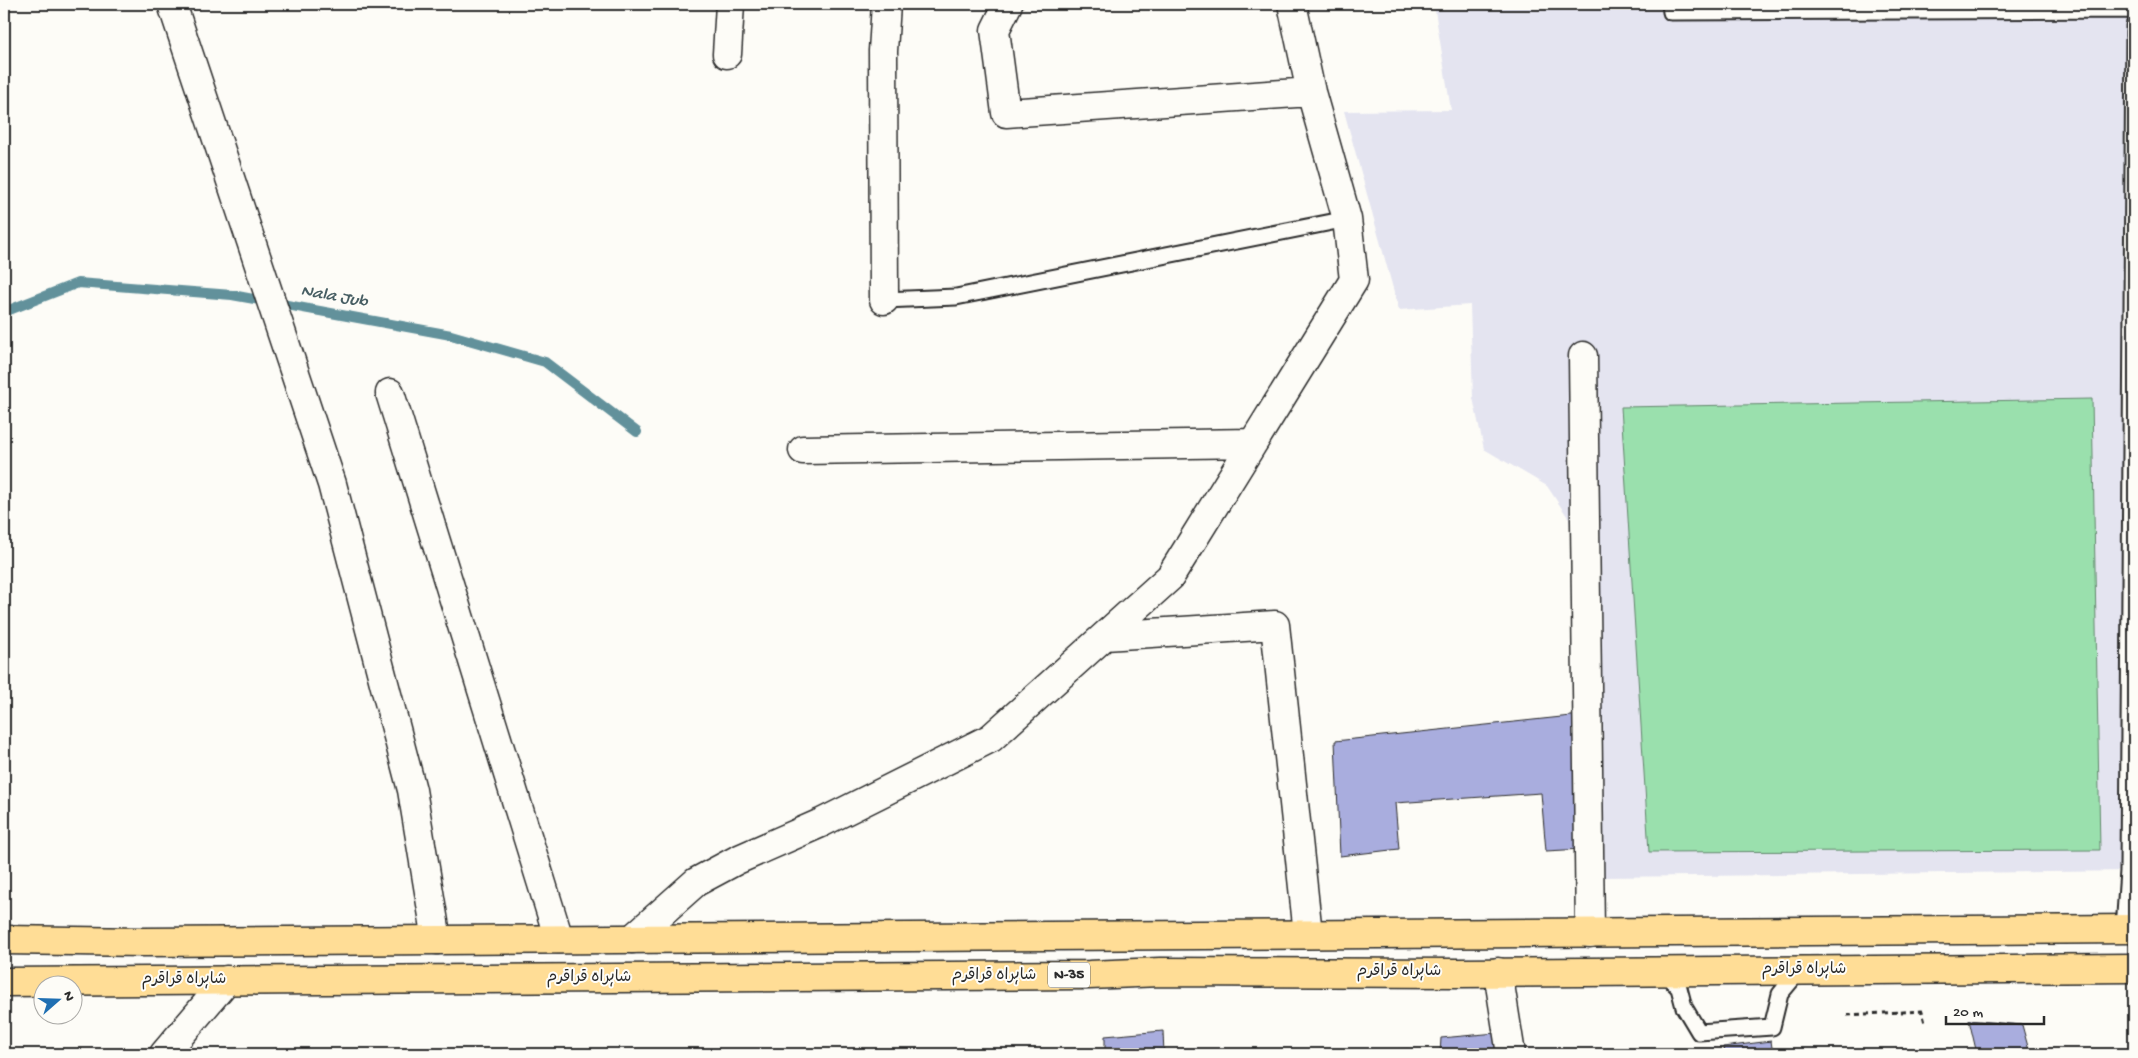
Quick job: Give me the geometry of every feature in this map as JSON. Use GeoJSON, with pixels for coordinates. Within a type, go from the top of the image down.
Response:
{"type":"FeatureCollection","features":[{"type":"Feature","properties":{"kind":"highway"},"geometry":{"type":"LineString","coordinates":[[4,940],[143,942],[2129,929]]}},
{"type":"Feature","properties":{"kind":"highway"},"geometry":{"type":"LineString","coordinates":[[138,981],[143,942]]}},
{"type":"Feature","properties":{"kind":"highway","name":"شاہراہ قراقرم"},"geometry":{"type":"LineString","coordinates":[[4,982],[1079,975],[1160,972],[2134,968]]}},
{"type":"Feature","properties":{"kind":"street"},"geometry":{"type":"LineString","coordinates":[[172,4],[332,484],[412,790],[437,940]]}},
{"type":"Feature","properties":{"kind":"street"},"geometry":{"type":"LineString","coordinates":[[727,54],[730,4]]}},
{"type":"Feature","properties":{"kind":"street"},"geometry":{"type":"LineString","coordinates":[[884,300],[883,51],[886,4]]}},
{"type":"Feature","properties":{"kind":"street"},"geometry":{"type":"LineString","coordinates":[[1008,4],[995,30],[1006,113],[1311,92]]}},
{"type":"Feature","properties":{"kind":"street"},"geometry":{"type":"LineString","coordinates":[[632,939],[696,882],[737,860],[821,823],[991,738],[1170,577],[1354,280],[1347,219],[1311,92],[1292,4]]}},
{"type":"Feature","properties":{"kind":"street"},"geometry":{"type":"LineString","coordinates":[[1583,356],[1590,932]]}},
{"type":"Feature","properties":{"kind":"street"},"geometry":{"type":"LineString","coordinates":[[390,393],[559,939]]}},
{"type":"Feature","properties":{"kind":"street"},"geometry":{"type":"LineString","coordinates":[[803,450],[1253,443]]}},
{"type":"Feature","properties":{"kind":"street"},"geometry":{"type":"LineString","coordinates":[[1105,636],[1275,625],[1308,934]]}},
{"type":"Feature","properties":{"kind":"street"},"geometry":{"type":"LineString","coordinates":[[1498,972],[1511,1054]]}},
{"type":"Feature","properties":{"kind":"street"},"geometry":{"type":"LineString","coordinates":[[164,1054],[227,980]]}},
{"type":"Feature","properties":{"kind":"lane"},"geometry":{"type":"LineString","coordinates":[[1670,4],[1671,12],[2042,7],[2134,10]]}},
{"type":"Feature","properties":{"kind":"lane"},"geometry":{"type":"LineString","coordinates":[[2129,929],[2134,25]]}},
{"type":"Feature","properties":{"kind":"lane"},"geometry":{"type":"LineString","coordinates":[[884,300],[956,297],[1347,219]]}},
{"type":"Feature","properties":{"kind":"lane"},"geometry":{"type":"LineString","coordinates":[[1662,971],[1679,988],[1684,1007],[1699,1032],[1772,1027],[1780,994],[1800,970]]}},
{"type":"Feature","properties":{"kind":"path"},"geometry":{"type":"LineString","coordinates":[[1846,1014],[1922,1011],[1925,1023]]}},
{"type":"Feature","properties":{"kind":"shaded area"},"geometry":{"type":"Polygon","coordinates":[[[1434,4],[2134,4],[2134,871],[1603,877],[1590,714],[1569,519],[1547,486],[1484,449],[1473,398],[1470,305],[1399,310],[1344,111],[1451,110],[1434,4]]]}},
{"type":"Feature","properties":{"kind":"green space"},"geometry":{"type":"Polygon","coordinates":[[[2092,399],[2100,850],[1649,852],[1621,407],[2092,399]]]}},
{"type":"Feature","properties":{"kind":"building"},"geometry":{"type":"Polygon","coordinates":[[[1590,714],[1601,848],[1546,851],[1541,793],[1395,803],[1399,849],[1340,856],[1335,741],[1590,714]]]}},
{"type":"Feature","properties":{"kind":"building"},"geometry":{"type":"Polygon","coordinates":[[[1969,1020],[2022,1025],[2030,1054],[1977,1054],[1969,1020]]]}},
{"type":"Feature","properties":{"kind":"building"},"geometry":{"type":"Polygon","coordinates":[[[1163,1031],[1164,1054],[1105,1054],[1105,1036],[1163,1031]]]}},
{"type":"Feature","properties":{"kind":"building"},"geometry":{"type":"Polygon","coordinates":[[[1496,1033],[1499,1054],[1440,1054],[1441,1038],[1496,1033]]]}},
{"type":"Feature","properties":{"kind":"building"},"geometry":{"type":"Polygon","coordinates":[[[1771,1041],[1773,1054],[1724,1054],[1723,1047],[1771,1041]]]}},
{"type":"Feature","properties":{"kind":"building"},"geometry":{"type":"Polygon","coordinates":[[[1409,1049],[1409,1054],[1296,1054],[1409,1049]]]}},
{"type":"Feature","properties":{"kind":"waterway","name":"Nala Jub"},"geometry":{"type":"LineString","coordinates":[[4,312],[78,283],[232,295],[451,335],[545,362],[637,432]]}}]}
